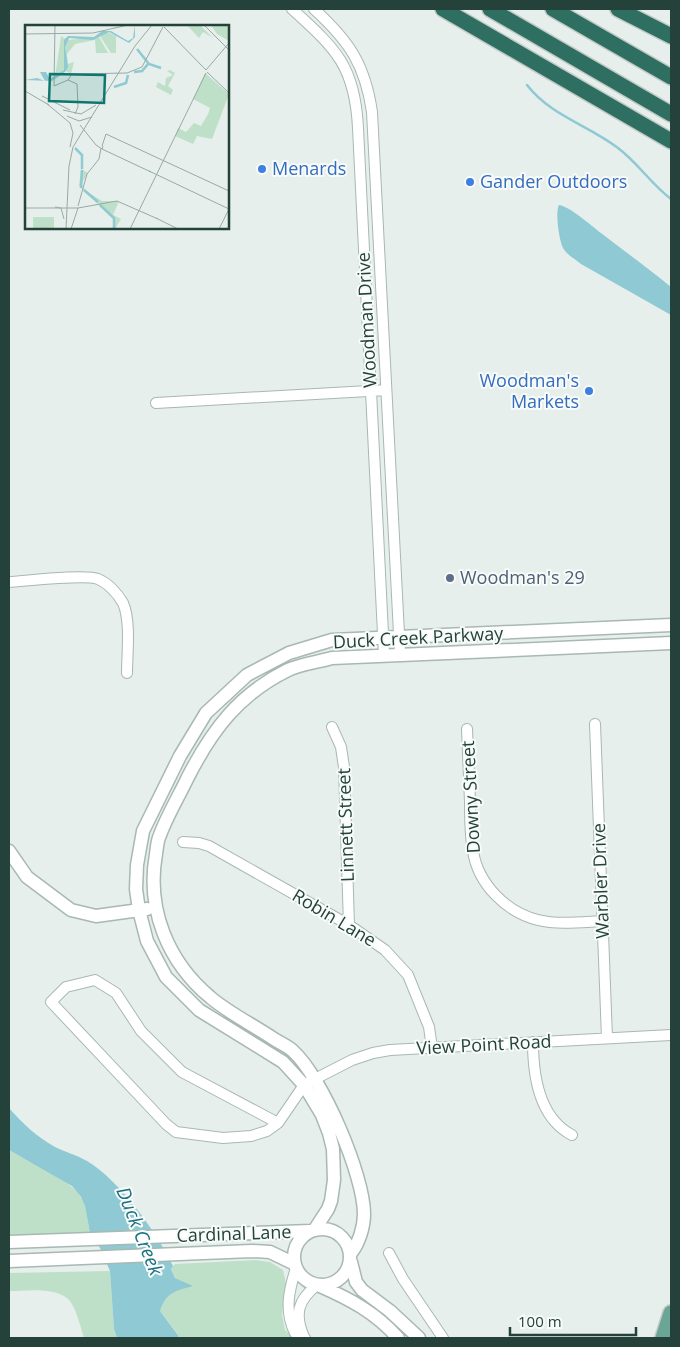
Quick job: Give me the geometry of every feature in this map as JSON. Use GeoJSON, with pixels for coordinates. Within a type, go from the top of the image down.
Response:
{"type":"FeatureCollection","features":[{"type":"Feature","properties":{"kind":"highway"},"geometry":{"type":"LineString","coordinates":[[443,9],[671,141]]}},
{"type":"Feature","properties":{"kind":"highway"},"geometry":{"type":"LineString","coordinates":[[490,9],[671,114]]}},
{"type":"Feature","properties":{"kind":"highway"},"geometry":{"type":"LineString","coordinates":[[553,9],[671,77]]}},
{"type":"Feature","properties":{"kind":"highway"},"geometry":{"type":"LineString","coordinates":[[618,9],[671,36]]}},
{"type":"Feature","properties":{"kind":"highway"},"geometry":{"type":"LineString","coordinates":[[637,56],[671,65]]}},
{"type":"Feature","properties":{"kind":"highway"},"geometry":{"type":"LineString","coordinates":[[626,114],[642,132],[671,151]]}},
{"type":"Feature","properties":{"kind":"main road"},"geometry":{"type":"LineString","coordinates":[[663,1338],[671,1313]]}},
{"type":"Feature","properties":{"kind":"street","name":"Woodman Drive"},"geometry":{"type":"LineString","coordinates":[[292,9],[338,54],[354,93],[357,114],[384,654]]}},
{"type":"Feature","properties":{"kind":"street","name":"Woodman Drive"},"geometry":{"type":"LineString","coordinates":[[314,9],[334,27],[350,46],[369,89],[372,112],[400,653]]}},
{"type":"Feature","properties":{"kind":"street"},"geometry":{"type":"LineString","coordinates":[[156,403],[386,390]]}},
{"type":"Feature","properties":{"kind":"street"},"geometry":{"type":"LineString","coordinates":[[9,582],[90,578],[98,579],[112,588],[123,604],[126,621],[127,673]]}},
{"type":"Feature","properties":{"kind":"street","name":"Duck Creek Parkway"},"geometry":{"type":"LineString","coordinates":[[351,1258],[361,1231],[364,1214],[362,1198],[350,1154],[322,1091],[283,1062],[199,1010],[166,977],[147,941],[139,910],[136,888],[137,865],[143,831],[180,756],[206,713],[247,675],[289,653],[332,640],[671,625]]}},
{"type":"Feature","properties":{"kind":"street","name":"Duck Creek Parkway"},"geometry":{"type":"LineString","coordinates":[[313,1230],[328,1209],[331,1201],[335,1164],[329,1133],[310,1082],[306,1065],[292,1050],[210,998],[182,969],[164,937],[155,908],[154,866],[159,836],[196,761],[216,729],[251,692],[289,670],[332,658],[400,653],[671,643]]}},
{"type":"Feature","properties":{"kind":"street","name":"Warbler Drive"},"geometry":{"type":"LineString","coordinates":[[595,724],[607,1038]]}},
{"type":"Feature","properties":{"kind":"street","name":"Linnett Street"},"geometry":{"type":"LineString","coordinates":[[332,727],[341,747],[344,766],[349,924]]}},
{"type":"Feature","properties":{"kind":"street","name":"Downy Street"},"geometry":{"type":"LineString","coordinates":[[467,729],[473,852],[479,872],[485,883],[504,903],[536,920],[555,922],[603,921]]}},
{"type":"Feature","properties":{"kind":"street","name":"Robin Lane"},"geometry":{"type":"LineString","coordinates":[[183,842],[200,843],[209,846],[349,924],[385,950],[408,976],[429,1027],[432,1048]]}},
{"type":"Feature","properties":{"kind":"street"},"geometry":{"type":"LineString","coordinates":[[9,851],[26,877],[71,910],[96,916],[155,908]]}},
{"type":"Feature","properties":{"kind":"street"},"geometry":{"type":"LineString","coordinates":[[278,1123],[182,1072],[141,1031],[116,993],[95,980],[66,987],[51,1002],[166,1124],[176,1132],[223,1138],[251,1136],[267,1131],[278,1123],[310,1082]]}},
{"type":"Feature","properties":{"kind":"street","name":"View Point Road"},"geometry":{"type":"LineString","coordinates":[[310,1082],[340,1065],[368,1054],[390,1050],[671,1035]]}},
{"type":"Feature","properties":{"kind":"street"},"geometry":{"type":"LineString","coordinates":[[533,1042],[534,1072],[541,1098],[554,1122],[561,1129],[572,1134]]}},
{"type":"Feature","properties":{"kind":"street"},"geometry":{"type":"LineString","coordinates":[[304,1338],[295,1333],[288,1314],[288,1302],[295,1266],[294,1254],[302,1237],[313,1230],[325,1228],[342,1236],[348,1244],[356,1282],[362,1290],[390,1311],[419,1338]]}},
{"type":"Feature","properties":{"kind":"street","name":"Cardinal Lane"},"geometry":{"type":"LineString","coordinates":[[9,1242],[313,1230]]}},
{"type":"Feature","properties":{"kind":"street","name":"Cardinal Lane"},"geometry":{"type":"LineString","coordinates":[[9,1261],[264,1251],[275,1254],[295,1266]]}},
{"type":"Feature","properties":{"kind":"street"},"geometry":{"type":"LineString","coordinates":[[389,1253],[403,1279],[443,1338]]}},
{"type":"Feature","properties":{"kind":"street"},"geometry":{"type":"LineString","coordinates":[[304,1338],[297,1316],[304,1298],[317,1285],[335,1283],[342,1278],[348,1271],[351,1258]]}},
{"type":"Feature","properties":{"kind":"street"},"geometry":{"type":"LineString","coordinates":[[295,1266],[301,1276],[309,1282],[341,1295],[365,1308],[387,1325],[398,1338]]}},
{"type":"Feature","properties":{"kind":"green space"},"geometry":{"type":"Polygon","coordinates":[[[9,1150],[52,1173],[73,1188],[85,1206],[90,1233],[9,1237],[9,1150]]]}},
{"type":"Feature","properties":{"kind":"green space"},"geometry":{"type":"Polygon","coordinates":[[[255,1260],[270,1262],[283,1270],[286,1284],[282,1315],[285,1330],[294,1338],[178,1338],[178,1334],[160,1311],[168,1296],[176,1291],[192,1286],[175,1278],[171,1268],[175,1264],[255,1260]]]}},
{"type":"Feature","properties":{"kind":"green space"},"geometry":{"type":"Polygon","coordinates":[[[110,1271],[114,1329],[117,1338],[84,1338],[72,1304],[64,1296],[41,1290],[9,1291],[9,1273],[110,1271]]]}},
{"type":"Feature","properties":{"kind":"water"},"geometry":{"type":"Polygon","coordinates":[[[559,205],[564,206],[580,217],[671,287],[671,315],[581,264],[567,253],[563,248],[559,233],[557,214],[559,205]]]}},
{"type":"Feature","properties":{"kind":"water","name":"Duck Creek"},"geometry":{"type":"Polygon","coordinates":[[[9,1108],[42,1139],[87,1161],[99,1170],[112,1181],[136,1208],[166,1252],[173,1266],[171,1269],[175,1278],[193,1286],[172,1293],[165,1300],[160,1311],[178,1335],[178,1338],[117,1338],[114,1329],[110,1271],[100,1248],[90,1233],[85,1206],[81,1197],[72,1186],[9,1150],[9,1108]]]}},
{"type":"Feature","properties":{"kind":"waterway"},"geometry":{"type":"LineString","coordinates":[[527,85],[547,105],[618,148],[671,199]]}},
{"type":"Feature","properties":{"kind":"place","name":"Menards"},"geometry":{"type":"Point","coordinates":[262,169]}},
{"type":"Feature","properties":{"kind":"place","name":"Gander Outdoors"},"geometry":{"type":"Point","coordinates":[470,182]}},
{"type":"Feature","properties":{"kind":"place","name":"Woodman's Markets"},"geometry":{"type":"Point","coordinates":[589,391]}},
{"type":"Feature","properties":{"kind":"place","name":"Woodman's 29"},"geometry":{"type":"Point","coordinates":[450,578]}}]}
